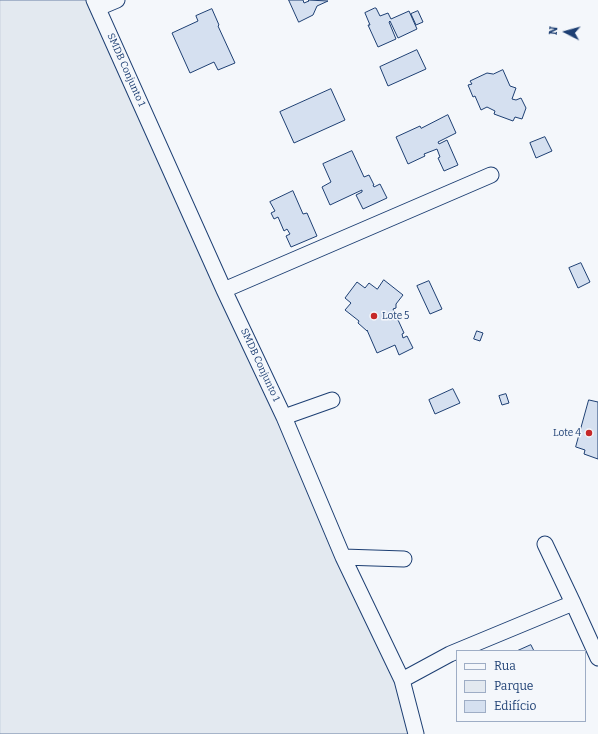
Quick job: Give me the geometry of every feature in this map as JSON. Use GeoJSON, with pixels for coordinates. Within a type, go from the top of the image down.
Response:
{"type":"FeatureCollection","features":[{"type":"Feature","properties":{"kind":"street"},"geometry":{"type":"LineString","coordinates":[[96,4],[117,0]]}},
{"type":"Feature","properties":{"kind":"street","name":"SMDB Conjunto 1"},"geometry":{"type":"LineString","coordinates":[[96,4],[224,290],[284,417],[343,558],[402,680],[416,734]]}},
{"type":"Feature","properties":{"kind":"street"},"geometry":{"type":"LineString","coordinates":[[224,290],[491,175]]}},
{"type":"Feature","properties":{"kind":"street"},"geometry":{"type":"LineString","coordinates":[[284,417],[332,400]]}},
{"type":"Feature","properties":{"kind":"street"},"geometry":{"type":"LineString","coordinates":[[545,544],[598,658]]}},
{"type":"Feature","properties":{"kind":"street"},"geometry":{"type":"LineString","coordinates":[[343,558],[404,559]]}},
{"type":"Feature","properties":{"kind":"street"},"geometry":{"type":"LineString","coordinates":[[460,650],[573,603]]}},
{"type":"Feature","properties":{"kind":"street"},"geometry":{"type":"LineString","coordinates":[[402,680],[456,652]]}},
{"type":"Feature","properties":{"kind":"green space"},"geometry":{"type":"Polygon","coordinates":[[[0,0],[94,0],[402,680],[413,734],[0,734],[0,0]]]}},
{"type":"Feature","properties":{"kind":"building"},"geometry":{"type":"Polygon","coordinates":[[[289,0],[303,0],[304,3],[309,1],[308,0],[328,1],[317,6],[313,15],[299,22],[289,0]]]}},
{"type":"Feature","properties":{"kind":"building"},"geometry":{"type":"Polygon","coordinates":[[[375,8],[380,16],[388,13],[391,19],[409,11],[417,29],[398,38],[390,21],[389,22],[396,39],[378,47],[368,25],[370,25],[365,13],[375,8]]]}},
{"type":"Feature","properties":{"kind":"building"},"geometry":{"type":"Polygon","coordinates":[[[212,9],[235,63],[218,70],[214,62],[190,73],[172,33],[198,21],[196,16],[212,9]]]}},
{"type":"Feature","properties":{"kind":"building"},"geometry":{"type":"Polygon","coordinates":[[[418,11],[423,22],[416,25],[411,14],[418,11]]]}},
{"type":"Feature","properties":{"kind":"building"},"geometry":{"type":"Polygon","coordinates":[[[417,50],[426,69],[388,86],[380,67],[417,50]]]}},
{"type":"Feature","properties":{"kind":"building"},"geometry":{"type":"Polygon","coordinates":[[[503,70],[510,86],[516,88],[512,99],[516,100],[521,98],[526,108],[522,119],[515,117],[513,121],[494,114],[495,111],[487,107],[481,110],[468,85],[472,84],[470,81],[487,73],[493,74],[503,70]]]}},
{"type":"Feature","properties":{"kind":"building"},"geometry":{"type":"Polygon","coordinates":[[[331,89],[345,120],[294,143],[280,112],[331,89]]]}},
{"type":"Feature","properties":{"kind":"building"},"geometry":{"type":"Polygon","coordinates":[[[448,115],[456,133],[438,142],[439,144],[447,140],[458,165],[444,171],[438,158],[440,157],[437,149],[424,154],[425,156],[408,164],[396,137],[420,126],[421,128],[448,115]]]}},
{"type":"Feature","properties":{"kind":"building"},"geometry":{"type":"Polygon","coordinates":[[[545,137],[552,151],[536,158],[530,143],[545,137]]]}},
{"type":"Feature","properties":{"kind":"building"},"geometry":{"type":"Polygon","coordinates":[[[352,151],[364,177],[369,175],[374,187],[380,184],[387,198],[363,209],[356,195],[362,192],[362,190],[330,205],[322,187],[331,182],[323,164],[352,151]]]}},
{"type":"Feature","properties":{"kind":"building"},"geometry":{"type":"Polygon","coordinates":[[[293,191],[303,214],[307,213],[317,236],[291,247],[286,236],[290,234],[287,229],[284,231],[278,217],[274,219],[271,213],[275,211],[270,202],[293,191]]]}},
{"type":"Feature","properties":{"kind":"building"},"geometry":{"type":"Polygon","coordinates":[[[581,263],[590,282],[578,288],[569,268],[581,263]]]}},
{"type":"Feature","properties":{"kind":"building","name":"Lote 5"},"geometry":{"type":"Polygon","coordinates":[[[384,280],[403,295],[396,304],[396,308],[393,309],[404,333],[402,334],[403,338],[407,336],[413,348],[399,355],[395,345],[377,353],[367,330],[358,323],[359,321],[345,310],[351,303],[345,298],[357,282],[365,288],[369,283],[377,289],[384,280]]]}},
{"type":"Feature","properties":{"kind":"building"},"geometry":{"type":"Polygon","coordinates":[[[429,281],[442,309],[430,314],[417,286],[429,281]]]}},
{"type":"Feature","properties":{"kind":"building"},"geometry":{"type":"Polygon","coordinates":[[[477,331],[483,333],[480,341],[474,339],[477,331]]]}},
{"type":"Feature","properties":{"kind":"building"},"geometry":{"type":"Polygon","coordinates":[[[453,389],[460,403],[435,414],[429,400],[453,389]]]}},
{"type":"Feature","properties":{"kind":"building"},"geometry":{"type":"Polygon","coordinates":[[[506,394],[509,403],[502,405],[499,396],[506,394]]]}},
{"type":"Feature","properties":{"kind":"building","name":"Lote 4"},"geometry":{"type":"Polygon","coordinates":[[[589,400],[598,402],[598,459],[584,454],[585,450],[576,447],[589,400]]]}},
{"type":"Feature","properties":{"kind":"building"},"geometry":{"type":"Polygon","coordinates":[[[531,645],[534,650],[519,650],[531,645]]]}},
{"type":"Feature","properties":{"kind":"place","name":"Lote 5"},"geometry":{"type":"Point","coordinates":[374,316]}},
{"type":"Feature","properties":{"kind":"place","name":"Lote 4"},"geometry":{"type":"Point","coordinates":[589,433]}}]}
